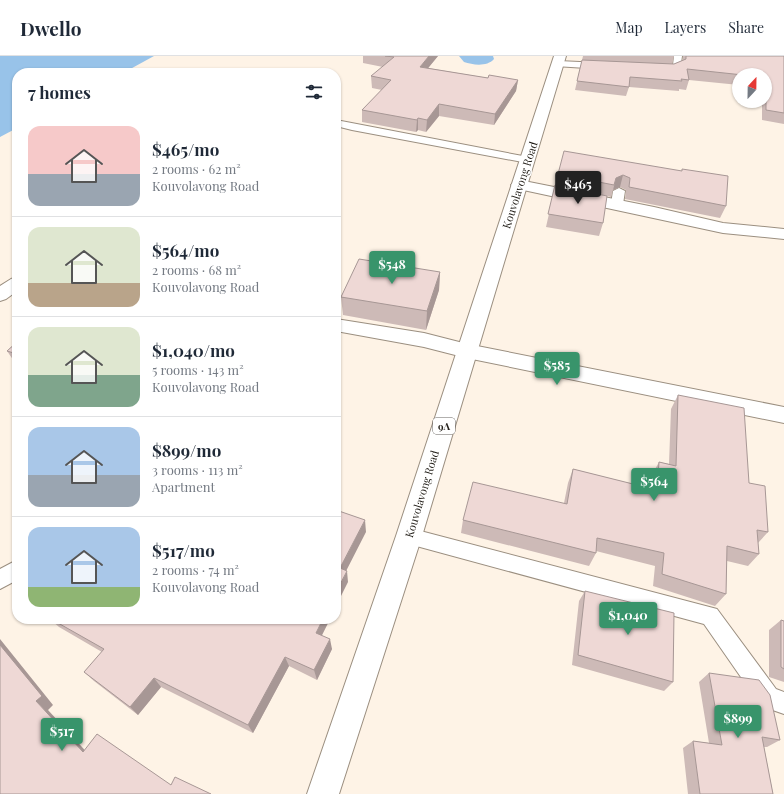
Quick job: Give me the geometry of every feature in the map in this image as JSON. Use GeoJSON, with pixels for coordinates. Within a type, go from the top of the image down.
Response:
{"type":"FeatureCollection","features":[{"type":"Feature","properties":{"kind":"main road","name":"Kouvolavong Road"},"geometry":{"type":"LineString","coordinates":[[323,794],[409,536],[559,60]]}},
{"type":"Feature","properties":{"kind":"main road"},"geometry":{"type":"LineString","coordinates":[[520,186],[618,198],[691,222],[723,228],[784,234]]}},
{"type":"Feature","properties":{"kind":"main road"},"geometry":{"type":"LineString","coordinates":[[0,295],[12,287]]}},
{"type":"Feature","properties":{"kind":"main road"},"geometry":{"type":"LineString","coordinates":[[341,326],[424,340],[467,351],[784,415]]}},
{"type":"Feature","properties":{"kind":"lane"},"geometry":{"type":"LineString","coordinates":[[649,68],[677,68],[678,56]]}},
{"type":"Feature","properties":{"kind":"lane"},"geometry":{"type":"LineString","coordinates":[[559,60],[611,66]]}},
{"type":"Feature","properties":{"kind":"lane"},"geometry":{"type":"LineString","coordinates":[[341,124],[528,160]]}},
{"type":"Feature","properties":{"kind":"lane"},"geometry":{"type":"LineString","coordinates":[[409,536],[710,616],[769,698],[784,703]]}},
{"type":"Feature","properties":{"kind":"lane"},"geometry":{"type":"LineString","coordinates":[[0,580],[12,572]]}},
{"type":"Feature","properties":{"kind":"water"},"geometry":{"type":"Polygon","coordinates":[[[0,56],[154,56],[132,68],[12,68],[12,131],[0,137],[0,56]]]}},
{"type":"Feature","properties":{"kind":"water"},"geometry":{"type":"Polygon","coordinates":[[[459,56],[493,56],[494,59],[491,62],[484,64],[472,64],[464,62],[459,56]]]}},
{"type":"Feature","properties":{"kind":"building"},"geometry":{"type":"Polygon","coordinates":[[[385,56],[429,56],[420,67],[488,78],[489,75],[518,80],[495,114],[439,104],[427,120],[418,118],[417,120],[362,110],[391,80],[371,76],[394,57],[385,56]]]}},
{"type":"Feature","properties":{"kind":"building"},"geometry":{"type":"Polygon","coordinates":[[[686,56],[784,56],[784,113],[766,110],[766,108],[772,108],[772,68],[732,68],[732,74],[687,69],[689,80],[681,79],[682,81],[630,77],[629,87],[577,81],[582,60],[674,64],[686,59],[686,56]]]}},
{"type":"Feature","properties":{"kind":"building"},"geometry":{"type":"Polygon","coordinates":[[[564,151],[682,171],[682,169],[728,176],[726,206],[629,187],[630,178],[623,175],[616,178],[614,185],[558,174],[564,151]]]}},
{"type":"Feature","properties":{"kind":"building"},"geometry":{"type":"Polygon","coordinates":[[[555,185],[607,196],[603,223],[548,214],[555,185]]]}},
{"type":"Feature","properties":{"kind":"building"},"geometry":{"type":"Polygon","coordinates":[[[359,259],[440,272],[427,311],[341,297],[359,259]]]}},
{"type":"Feature","properties":{"kind":"building"},"geometry":{"type":"Polygon","coordinates":[[[12,346],[12,352],[7,351],[12,346]]]}},
{"type":"Feature","properties":{"kind":"building"},"geometry":{"type":"Polygon","coordinates":[[[678,395],[744,408],[749,483],[765,486],[768,532],[757,530],[759,554],[727,546],[726,594],[662,574],[664,553],[597,538],[596,553],[463,520],[473,482],[567,504],[573,469],[657,490],[659,462],[676,466],[678,395]]]}},
{"type":"Feature","properties":{"kind":"building"},"geometry":{"type":"Polygon","coordinates":[[[341,512],[365,520],[341,566],[341,512]]]}},
{"type":"Feature","properties":{"kind":"building"},"geometry":{"type":"Polygon","coordinates":[[[341,568],[347,571],[341,582],[341,568]]]}},
{"type":"Feature","properties":{"kind":"building"},"geometry":{"type":"Polygon","coordinates":[[[585,591],[674,613],[673,682],[578,655],[585,591]]]}},
{"type":"Feature","properties":{"kind":"building"},"geometry":{"type":"Polygon","coordinates":[[[781,620],[784,621],[784,669],[781,667],[781,620]]]}},
{"type":"Feature","properties":{"kind":"building"},"geometry":{"type":"Polygon","coordinates":[[[60,624],[320,624],[316,633],[330,639],[314,670],[285,657],[248,725],[154,678],[130,707],[84,672],[104,649],[60,624]]]}},
{"type":"Feature","properties":{"kind":"building"},"geometry":{"type":"Polygon","coordinates":[[[0,645],[42,696],[36,701],[83,752],[97,734],[171,785],[175,777],[211,794],[0,794],[0,645]]]}},
{"type":"Feature","properties":{"kind":"building"},"geometry":{"type":"Polygon","coordinates":[[[709,673],[759,680],[770,695],[780,740],[762,737],[773,794],[700,794],[693,741],[722,745],[709,673]]]}}]}
